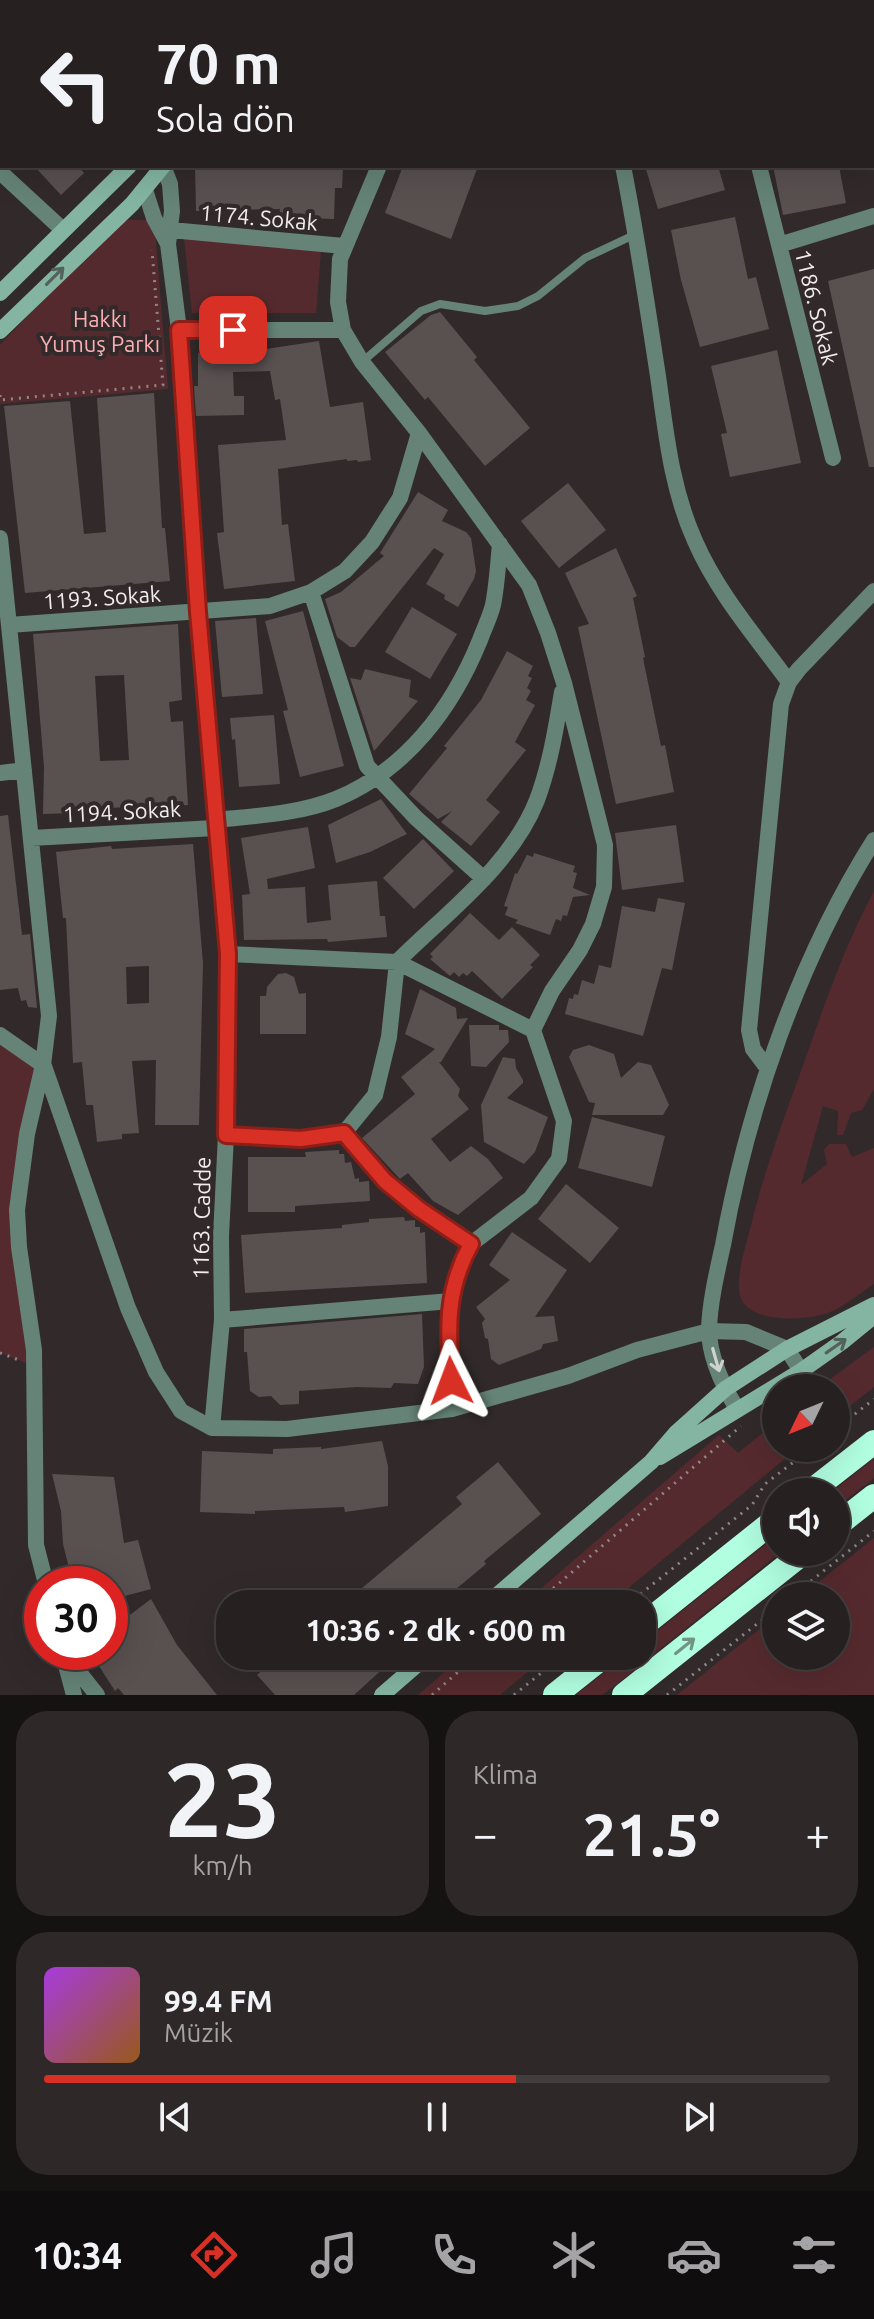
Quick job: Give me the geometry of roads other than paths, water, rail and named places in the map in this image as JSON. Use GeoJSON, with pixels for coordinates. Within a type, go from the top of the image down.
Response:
{"type":"FeatureCollection","features":[{"type":"Feature","properties":{"kind":"highway"},"geometry":{"type":"LineString","coordinates":[[828,1478],[874,1442]]}},
{"type":"Feature","properties":{"kind":"highway"},"geometry":{"type":"LineString","coordinates":[[850,1515],[874,1496]]}},
{"type":"Feature","properties":{"kind":"highway"},"geometry":{"type":"LineString","coordinates":[[656,1615],[762,1530]]}},
{"type":"Feature","properties":{"kind":"highway"},"geometry":{"type":"LineString","coordinates":[[624,1695],[786,1566]]}},
{"type":"Feature","properties":{"kind":"highway"},"geometry":{"type":"LineString","coordinates":[[555,1695],[586,1670]]}},
{"type":"Feature","properties":{"kind":"street"},"geometry":{"type":"LineString","coordinates":[[0,293],[128,168]]}},
{"type":"Feature","properties":{"kind":"street"},"geometry":{"type":"LineString","coordinates":[[131,168],[145,190]]}},
{"type":"Feature","properties":{"kind":"street"},"geometry":{"type":"LineString","coordinates":[[0,331],[145,190],[162,168]]}},
{"type":"Feature","properties":{"kind":"street","name":"1163. Cadde"},"geometry":{"type":"LineString","coordinates":[[164,168],[170,184],[164,241]]}},
{"type":"Feature","properties":{"kind":"street"},"geometry":{"type":"LineString","coordinates":[[378,168],[344,246],[338,285],[343,330],[362,362],[419,433],[529,585],[564,683],[605,845],[604,887],[586,937],[552,991],[533,1030]]}},
{"type":"Feature","properties":{"kind":"street"},"geometry":{"type":"LineString","coordinates":[[623,168],[669,456],[679,500],[695,542],[717,583],[789,682]]}},
{"type":"Feature","properties":{"kind":"street","name":"1186. Sokak"},"geometry":{"type":"LineString","coordinates":[[760,168],[833,458]]}},
{"type":"Feature","properties":{"kind":"street"},"geometry":{"type":"LineString","coordinates":[[0,172],[63,230]]}},
{"type":"Feature","properties":{"kind":"street","name":"1163. Cadde"},"geometry":{"type":"LineString","coordinates":[[145,190],[164,241],[179,330],[198,612],[228,954],[222,1320],[212,1428]]}},
{"type":"Feature","properties":{"kind":"street"},"geometry":{"type":"LineString","coordinates":[[779,245],[874,216]]}},
{"type":"Feature","properties":{"kind":"street","name":"1174. Sokak"},"geometry":{"type":"LineString","coordinates":[[164,241],[344,246]]}},
{"type":"Feature","properties":{"kind":"street"},"geometry":{"type":"LineString","coordinates":[[179,330],[343,330]]}},
{"type":"Feature","properties":{"kind":"street","name":"1193. Sokak"},"geometry":{"type":"LineString","coordinates":[[9,625],[270,606],[311,592],[345,571],[372,542],[400,498],[419,433]]}},
{"type":"Feature","properties":{"kind":"street"},"geometry":{"type":"LineString","coordinates":[[0,538],[49,1016],[43,1065],[27,1134],[17,1210],[34,1366],[36,1545],[41,1566]]}},
{"type":"Feature","properties":{"kind":"street","name":"1194. Sokak"},"geometry":{"type":"LineString","coordinates":[[31,838],[215,824],[333,800],[377,779],[414,746],[443,711],[470,663],[492,607],[500,544]]}},
{"type":"Feature","properties":{"kind":"street"},"geometry":{"type":"LineString","coordinates":[[768,1069],[753,1049],[749,1030],[777,728],[789,682],[874,591]]}},
{"type":"Feature","properties":{"kind":"street"},"geometry":{"type":"LineString","coordinates":[[311,592],[367,766],[377,779],[484,879]]}},
{"type":"Feature","properties":{"kind":"street"},"geometry":{"type":"LineString","coordinates":[[226,1135],[301,1139],[344,1133],[375,1095],[389,1037],[397,962],[484,879],[515,840],[536,802],[552,751],[564,683]]}},
{"type":"Feature","properties":{"kind":"street"},"geometry":{"type":"LineString","coordinates":[[0,773],[24,770]]}},
{"type":"Feature","properties":{"kind":"street"},"geometry":{"type":"LineString","coordinates":[[741,1416],[725,1389],[709,1331],[730,1203],[768,1069],[827,925],[874,840]]}},
{"type":"Feature","properties":{"kind":"street"},"geometry":{"type":"LineString","coordinates":[[228,954],[397,962],[533,1030],[564,1121],[559,1159],[531,1198],[471,1244],[459,1267],[448,1326],[452,1409]]}},
{"type":"Feature","properties":{"kind":"street"},"geometry":{"type":"LineString","coordinates":[[0,1035],[43,1065],[128,1308],[156,1372],[181,1411],[212,1428],[287,1429],[452,1409],[568,1376],[637,1350],[709,1331],[746,1332],[787,1349],[801,1371]]}},
{"type":"Feature","properties":{"kind":"street"},"geometry":{"type":"LineString","coordinates":[[344,1133],[385,1181],[419,1209],[471,1244]]}},
{"type":"Feature","properties":{"kind":"street"},"geometry":{"type":"LineString","coordinates":[[222,1320],[451,1301]]}},
{"type":"Feature","properties":{"kind":"street"},"geometry":{"type":"LineString","coordinates":[[503,1590],[651,1462],[676,1433],[725,1389],[787,1349],[874,1305]]}},
{"type":"Feature","properties":{"kind":"street"},"geometry":{"type":"LineString","coordinates":[[651,1462],[741,1416],[874,1316]]}},
{"type":"Feature","properties":{"kind":"street"},"geometry":{"type":"LineString","coordinates":[[68,1670],[74,1695]]}},
{"type":"Feature","properties":{"kind":"street"},"geometry":{"type":"LineString","coordinates":[[77,1670],[97,1695]]}},
{"type":"Feature","properties":{"kind":"street"},"geometry":{"type":"LineString","coordinates":[[382,1695],[411,1670]]}},
{"type":"Feature","properties":{"kind":"lane"},"geometry":{"type":"LineString","coordinates":[[362,362],[421,311],[440,304],[485,311],[518,306],[538,296],[585,258],[636,234]]}},
{"type":"Feature","properties":{"kind":"park label","name":"Hakkı Yumuş Parkı"},"geometry":{"type":"Point","coordinates":[100,330]}}]}
